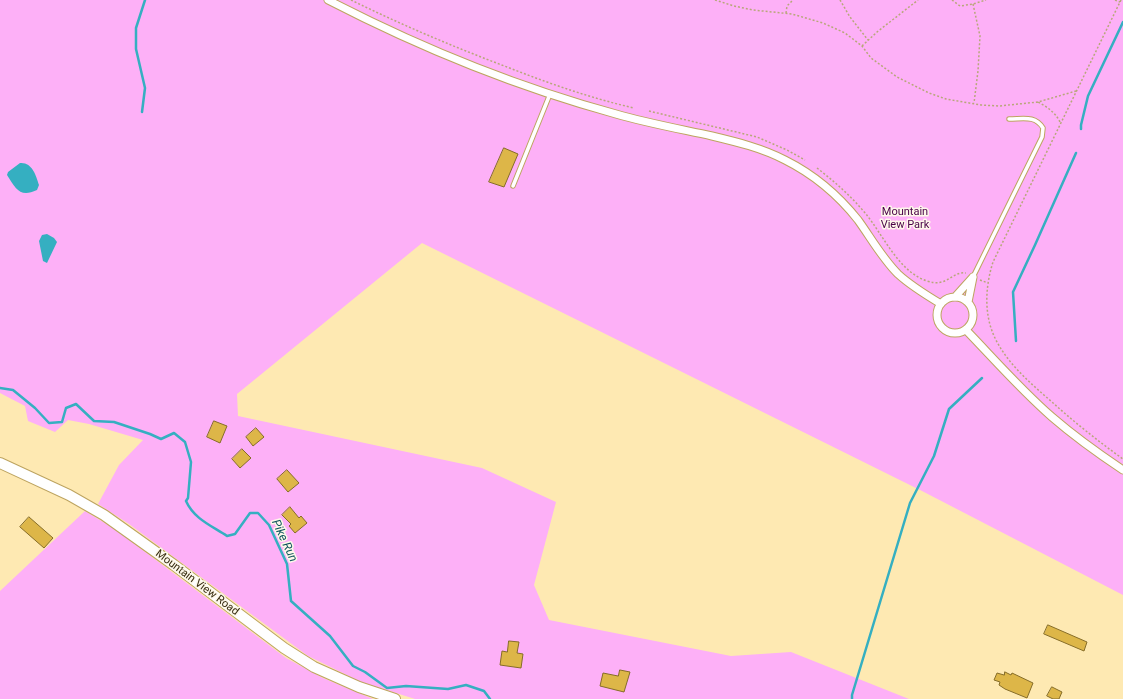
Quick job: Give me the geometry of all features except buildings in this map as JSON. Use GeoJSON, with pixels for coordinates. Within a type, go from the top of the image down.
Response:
{"type":"FeatureCollection","features":[{"type":"Feature","properties":{"kind":"street"},"geometry":{"type":"LineString","coordinates":[[328,0],[441,53],[550,94],[616,114],[742,143],[784,159],[806,172],[827,188],[858,220],[880,252],[897,273],[941,304]]}},
{"type":"Feature","properties":{"kind":"street"},"geometry":{"type":"LineString","coordinates":[[954,297],[974,277]]}},
{"type":"Feature","properties":{"kind":"street"},"geometry":{"type":"LineString","coordinates":[[968,302],[974,277]]}},
{"type":"Feature","properties":{"kind":"street"},"geometry":{"type":"LineString","coordinates":[[954,297],[962,298],[968,302],[972,309],[973,316],[971,324],[966,330],[959,333],[952,333],[942,328],[938,318],[938,311],[941,304],[947,299],[954,297]]}},
{"type":"Feature","properties":{"kind":"street"},"geometry":{"type":"LineString","coordinates":[[966,330],[1052,417],[1078,438],[1123,470]]}},
{"type":"Feature","properties":{"kind":"street","name":"Mountain View Road"},"geometry":{"type":"LineString","coordinates":[[0,463],[69,495],[104,515],[174,565],[284,648],[314,667],[359,687],[395,699]]}},
{"type":"Feature","properties":{"kind":"lane"},"geometry":{"type":"LineString","coordinates":[[513,186],[550,94]]}},
{"type":"Feature","properties":{"kind":"lane"},"geometry":{"type":"LineString","coordinates":[[974,277],[1042,137],[1043,128],[1039,121],[1031,118],[1009,119]]}},
{"type":"Feature","properties":{"kind":"path"},"geometry":{"type":"LineString","coordinates":[[351,0],[426,35],[474,55],[582,94],[634,108]]}},
{"type":"Feature","properties":{"kind":"path"},"geometry":{"type":"LineString","coordinates":[[716,0],[734,6],[753,10],[786,13],[823,23],[845,33],[862,46],[871,58],[885,69],[915,87],[946,99],[980,105],[999,106],[1038,102],[1076,91]]}},
{"type":"Feature","properties":{"kind":"path"},"geometry":{"type":"LineString","coordinates":[[786,13],[787,6],[793,0]]}},
{"type":"Feature","properties":{"kind":"path"},"geometry":{"type":"LineString","coordinates":[[840,0],[850,17],[868,40]]}},
{"type":"Feature","properties":{"kind":"path"},"geometry":{"type":"LineString","coordinates":[[862,46],[918,0]]}},
{"type":"Feature","properties":{"kind":"path"},"geometry":{"type":"LineString","coordinates":[[952,0],[960,6],[986,0]]}},
{"type":"Feature","properties":{"kind":"path"},"geometry":{"type":"LineString","coordinates":[[1115,0],[1120,1],[993,262],[986,295],[987,311],[992,330],[1002,351],[1018,371],[1038,391],[1123,459]]}},
{"type":"Feature","properties":{"kind":"path"},"geometry":{"type":"LineString","coordinates":[[973,4],[980,36],[974,103]]}},
{"type":"Feature","properties":{"kind":"path"},"geometry":{"type":"LineString","coordinates":[[1038,102],[1057,115],[1061,122]]}},
{"type":"Feature","properties":{"kind":"path"},"geometry":{"type":"LineString","coordinates":[[817,168],[847,192],[867,215],[895,255],[908,270],[926,281],[935,283],[944,282],[960,273],[965,273],[988,283]]}},
{"type":"Feature","properties":{"kind":"green space","name":"Mountain View Park"},"geometry":{"type":"Polygon","coordinates":[[[0,0],[1123,0],[1123,595],[922,491],[422,243],[237,394],[238,416],[482,468],[556,502],[534,585],[549,620],[731,656],[791,652],[909,699],[415,699],[361,682],[308,656],[129,524],[98,504],[119,465],[143,440],[89,424],[68,420],[55,432],[28,421],[25,406],[0,393],[0,0]]]}},
{"type":"Feature","properties":{"kind":"green space"},"geometry":{"type":"Polygon","coordinates":[[[85,511],[113,528],[286,658],[323,678],[373,699],[0,699],[0,591],[85,511]]]}},
{"type":"Feature","properties":{"kind":"water"},"geometry":{"type":"Polygon","coordinates":[[[20,163],[28,165],[33,170],[39,185],[37,190],[26,193],[19,191],[7,175],[8,172],[20,163]]]}},
{"type":"Feature","properties":{"kind":"water"},"geometry":{"type":"Polygon","coordinates":[[[47,234],[54,238],[57,242],[47,263],[43,261],[39,241],[42,235],[47,234]]]}},
{"type":"Feature","properties":{"kind":"waterway"},"geometry":{"type":"LineString","coordinates":[[142,112],[145,88],[136,49],[136,28],[145,0]]}},
{"type":"Feature","properties":{"kind":"waterway"},"geometry":{"type":"LineString","coordinates":[[1081,129],[1088,96],[1123,22]]}},
{"type":"Feature","properties":{"kind":"waterway"},"geometry":{"type":"LineString","coordinates":[[1016,341],[1013,292],[1076,153]]}},
{"type":"Feature","properties":{"kind":"waterway"},"geometry":{"type":"LineString","coordinates":[[852,699],[910,503],[934,456],[949,409],[982,378]]}},
{"type":"Feature","properties":{"kind":"waterway","name":"Pike Run"},"geometry":{"type":"LineString","coordinates":[[0,388],[13,390],[35,408],[49,423],[62,422],[66,408],[76,404],[94,421],[114,422],[161,439],[174,433],[185,442],[191,462],[188,498],[186,501],[189,507],[204,522],[227,536],[235,534],[250,513],[258,513],[269,525],[287,564],[291,601],[330,636],[353,666],[365,672],[387,688],[406,686],[448,689],[466,685],[484,691],[490,699]]}}]}
